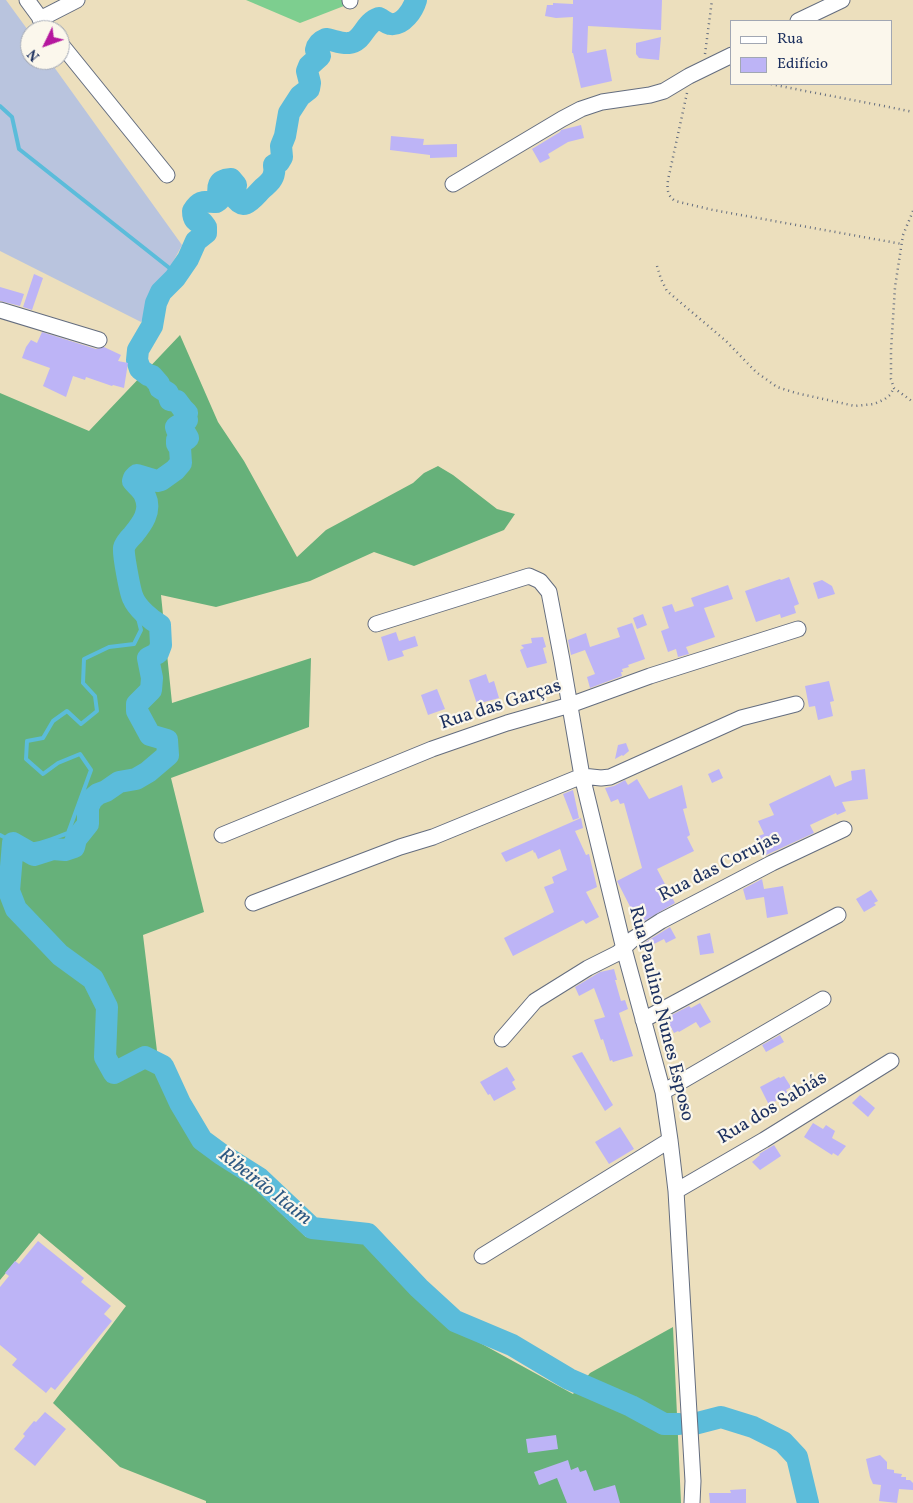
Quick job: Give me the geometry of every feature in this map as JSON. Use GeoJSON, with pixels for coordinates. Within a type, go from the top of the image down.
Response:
{"type":"FeatureCollection","features":[{"type":"Feature","properties":{"kind":"street"},"geometry":{"type":"LineString","coordinates":[[28,0],[42,20]]}},
{"type":"Feature","properties":{"kind":"street"},"geometry":{"type":"LineString","coordinates":[[50,20],[76,0]]}},
{"type":"Feature","properties":{"kind":"street"},"geometry":{"type":"LineString","coordinates":[[800,20],[842,0]]}},
{"type":"Feature","properties":{"kind":"street"},"geometry":{"type":"LineString","coordinates":[[70,55],[167,175]]}},
{"type":"Feature","properties":{"kind":"street"},"geometry":{"type":"LineString","coordinates":[[453,184],[581,109],[602,102],[664,91],[689,76],[730,56]]}},
{"type":"Feature","properties":{"kind":"street"},"geometry":{"type":"LineString","coordinates":[[0,310],[99,340]]}},
{"type":"Feature","properties":{"kind":"street","name":"Rua Paulino Nunes Esposo"},"geometry":{"type":"LineString","coordinates":[[376,624],[529,576],[540,581],[548,592],[582,776],[624,949],[663,1092],[676,1191],[693,1471],[692,1503]]}},
{"type":"Feature","properties":{"kind":"street","name":"Rua das Garças"},"geometry":{"type":"LineString","coordinates":[[222,835],[432,749],[798,629]]}},
{"type":"Feature","properties":{"kind":"street"},"geometry":{"type":"LineString","coordinates":[[254,903],[433,837],[582,776],[610,777],[741,718],[796,704]]}},
{"type":"Feature","properties":{"kind":"street","name":"Rua das Corujas"},"geometry":{"type":"LineString","coordinates":[[502,1039],[535,1002],[588,968],[624,949],[633,939],[669,917],[772,863],[844,829]]}},
{"type":"Feature","properties":{"kind":"street"},"geometry":{"type":"LineString","coordinates":[[643,1020],[838,915]]}},
{"type":"Feature","properties":{"kind":"street"},"geometry":{"type":"LineString","coordinates":[[663,1092],[823,999]]}},
{"type":"Feature","properties":{"kind":"street","name":"Rua dos Sabiás"},"geometry":{"type":"LineString","coordinates":[[676,1191],[764,1140],[891,1061]]}},
{"type":"Feature","properties":{"kind":"street"},"geometry":{"type":"LineString","coordinates":[[482,1256],[670,1140]]}},
{"type":"Feature","properties":{"kind":"path"},"geometry":{"type":"LineString","coordinates":[[704,60],[712,0]]}},
{"type":"Feature","properties":{"kind":"path"},"geometry":{"type":"LineString","coordinates":[[689,76],[682,120],[668,180],[670,197],[675,201],[712,210],[902,244]]}},
{"type":"Feature","properties":{"kind":"path"},"geometry":{"type":"LineString","coordinates":[[776,85],[913,112]]}},
{"type":"Feature","properties":{"kind":"path"},"geometry":{"type":"LineString","coordinates":[[913,211],[903,235],[892,315],[891,350],[894,388],[913,402]]}},
{"type":"Feature","properties":{"kind":"path"},"geometry":{"type":"LineString","coordinates":[[657,266],[660,279],[667,291],[726,341],[765,380],[777,387],[855,406],[874,404],[885,400],[894,388]]}},
{"type":"Feature","properties":{"kind":"shaded area"},"geometry":{"type":"Polygon","coordinates":[[[0,0],[6,0],[21,20],[20,70],[56,70],[182,245],[141,322],[0,251],[0,0]]]}},
{"type":"Feature","properties":{"kind":"green space"},"geometry":{"type":"Polygon","coordinates":[[[246,0],[348,0],[349,4],[300,23],[246,0]]]}},
{"type":"Feature","properties":{"kind":"green space"},"geometry":{"type":"Polygon","coordinates":[[[180,335],[218,422],[244,461],[297,557],[326,530],[413,483],[424,473],[438,466],[453,475],[497,509],[515,514],[504,530],[414,566],[374,552],[310,581],[216,607],[161,595],[172,703],[311,658],[309,727],[171,778],[204,912],[143,935],[160,1076],[198,1147],[250,1184],[306,1237],[362,1242],[451,1327],[573,1394],[590,1373],[673,1327],[681,1503],[206,1503],[206,1501],[120,1467],[53,1403],[126,1306],[39,1233],[0,1280],[0,393],[89,431],[180,335]]]}},
{"type":"Feature","properties":{"kind":"building"},"geometry":{"type":"Polygon","coordinates":[[[573,0],[662,0],[661,30],[588,26],[587,53],[606,49],[612,81],[581,88],[572,53],[573,17],[556,18],[545,16],[547,5],[553,5],[553,3],[573,4],[573,0]]]}},
{"type":"Feature","properties":{"kind":"building"},"geometry":{"type":"Polygon","coordinates":[[[661,37],[659,60],[639,58],[636,54],[636,43],[661,37]]]}},
{"type":"Feature","properties":{"kind":"building"},"geometry":{"type":"Polygon","coordinates":[[[581,125],[584,138],[568,142],[548,154],[550,158],[540,163],[532,149],[561,130],[581,125]]]}},
{"type":"Feature","properties":{"kind":"building"},"geometry":{"type":"Polygon","coordinates":[[[391,136],[424,139],[423,145],[457,144],[457,157],[430,158],[430,155],[390,150],[391,136]]]}},
{"type":"Feature","properties":{"kind":"building"},"geometry":{"type":"Polygon","coordinates":[[[34,274],[43,278],[32,310],[23,307],[34,274]]]}},
{"type":"Feature","properties":{"kind":"building"},"geometry":{"type":"Polygon","coordinates":[[[0,287],[24,294],[20,306],[0,301],[0,287]]]}},
{"type":"Feature","properties":{"kind":"building"},"geometry":{"type":"Polygon","coordinates":[[[42,332],[96,349],[104,347],[121,355],[118,361],[128,363],[124,388],[86,377],[85,380],[73,376],[66,397],[43,386],[50,368],[22,358],[31,340],[37,343],[42,332]]]}},
{"type":"Feature","properties":{"kind":"building"},"geometry":{"type":"Polygon","coordinates":[[[789,577],[799,604],[794,606],[796,613],[781,618],[780,614],[756,622],[745,591],[789,577]]]}},
{"type":"Feature","properties":{"kind":"building"},"geometry":{"type":"Polygon","coordinates":[[[822,580],[832,586],[835,594],[818,599],[813,583],[822,580]]]}},
{"type":"Feature","properties":{"kind":"building"},"geometry":{"type":"Polygon","coordinates":[[[728,585],[733,599],[704,608],[715,637],[686,647],[689,654],[678,657],[676,649],[668,652],[661,631],[669,628],[662,607],[672,604],[675,612],[694,606],[691,598],[728,585]]]}},
{"type":"Feature","properties":{"kind":"building"},"geometry":{"type":"Polygon","coordinates":[[[643,614],[647,625],[637,629],[633,618],[643,614]]]}},
{"type":"Feature","properties":{"kind":"building"},"geometry":{"type":"Polygon","coordinates":[[[632,623],[645,659],[622,669],[622,676],[590,688],[587,677],[595,674],[585,650],[571,655],[568,640],[586,633],[590,647],[620,637],[617,628],[632,623]]]}},
{"type":"Feature","properties":{"kind":"building"},"geometry":{"type":"Polygon","coordinates":[[[396,632],[399,641],[415,636],[418,646],[402,651],[404,656],[388,661],[381,637],[396,632]]]}},
{"type":"Feature","properties":{"kind":"building"},"geometry":{"type":"Polygon","coordinates":[[[543,637],[546,647],[543,648],[547,663],[527,668],[520,650],[524,648],[521,645],[532,643],[531,638],[543,637]]]}},
{"type":"Feature","properties":{"kind":"building"},"geometry":{"type":"Polygon","coordinates":[[[486,674],[489,683],[494,681],[499,698],[477,704],[469,680],[486,674]]]}},
{"type":"Feature","properties":{"kind":"building"},"geometry":{"type":"Polygon","coordinates":[[[829,681],[834,701],[830,702],[833,716],[818,720],[815,706],[809,707],[805,686],[829,681]]]}},
{"type":"Feature","properties":{"kind":"building"},"geometry":{"type":"Polygon","coordinates":[[[437,689],[445,709],[428,715],[421,695],[437,689]]]}},
{"type":"Feature","properties":{"kind":"building"},"geometry":{"type":"Polygon","coordinates":[[[626,743],[629,751],[615,759],[618,745],[626,743]]]}},
{"type":"Feature","properties":{"kind":"building"},"geometry":{"type":"Polygon","coordinates":[[[719,769],[723,778],[712,783],[708,774],[719,769]]]}},
{"type":"Feature","properties":{"kind":"building"},"geometry":{"type":"Polygon","coordinates":[[[865,769],[868,799],[842,802],[846,811],[837,815],[836,813],[810,825],[814,833],[764,856],[756,837],[764,834],[758,821],[774,815],[769,804],[830,775],[835,787],[852,780],[851,771],[865,769]]]}},
{"type":"Feature","properties":{"kind":"building"},"geometry":{"type":"Polygon","coordinates":[[[637,779],[649,799],[682,785],[687,808],[683,809],[690,835],[687,837],[694,851],[657,869],[675,903],[639,924],[617,881],[642,868],[624,803],[620,804],[618,799],[611,802],[605,788],[625,780],[628,785],[637,779]]]}},
{"type":"Feature","properties":{"kind":"building"},"geometry":{"type":"Polygon","coordinates":[[[573,790],[579,818],[573,820],[563,794],[573,790]]]}},
{"type":"Feature","properties":{"kind":"building"},"geometry":{"type":"Polygon","coordinates":[[[581,818],[583,828],[575,831],[586,855],[589,854],[597,887],[586,892],[599,917],[586,924],[583,920],[513,956],[504,938],[554,912],[544,887],[554,883],[552,877],[567,870],[560,849],[538,859],[533,850],[506,862],[501,853],[581,818]]]}},
{"type":"Feature","properties":{"kind":"building"},"geometry":{"type":"Polygon","coordinates":[[[762,879],[764,889],[783,886],[788,914],[767,918],[764,897],[746,900],[743,889],[762,879]]]}},
{"type":"Feature","properties":{"kind":"building"},"geometry":{"type":"Polygon","coordinates":[[[871,890],[878,901],[874,903],[876,905],[864,912],[856,899],[871,890]]]}},
{"type":"Feature","properties":{"kind":"building"},"geometry":{"type":"Polygon","coordinates":[[[670,927],[676,938],[666,943],[664,939],[642,950],[639,946],[670,927]]]}},
{"type":"Feature","properties":{"kind":"building"},"geometry":{"type":"Polygon","coordinates":[[[710,933],[714,953],[700,955],[697,936],[710,933]]]}},
{"type":"Feature","properties":{"kind":"building"},"geometry":{"type":"Polygon","coordinates":[[[614,969],[621,1001],[625,1000],[628,1009],[619,1013],[633,1056],[613,1062],[612,1060],[610,1061],[594,1020],[605,1017],[594,988],[579,996],[575,987],[600,972],[614,969]]]}},
{"type":"Feature","properties":{"kind":"building"},"geometry":{"type":"Polygon","coordinates":[[[700,1003],[711,1022],[700,1028],[696,1022],[674,1033],[666,1018],[689,1006],[691,1008],[700,1003]]]}},
{"type":"Feature","properties":{"kind":"building"},"geometry":{"type":"Polygon","coordinates":[[[780,1035],[784,1042],[766,1052],[762,1045],[780,1035]]]}},
{"type":"Feature","properties":{"kind":"building"},"geometry":{"type":"Polygon","coordinates":[[[582,1052],[613,1105],[605,1111],[572,1056],[582,1052]]]}},
{"type":"Feature","properties":{"kind":"building"},"geometry":{"type":"Polygon","coordinates":[[[507,1067],[515,1080],[512,1082],[516,1089],[494,1101],[480,1082],[507,1067]]]}},
{"type":"Feature","properties":{"kind":"building"},"geometry":{"type":"Polygon","coordinates":[[[784,1076],[791,1087],[786,1090],[788,1094],[769,1105],[760,1087],[784,1076]]]}},
{"type":"Feature","properties":{"kind":"building"},"geometry":{"type":"Polygon","coordinates":[[[860,1095],[875,1108],[868,1117],[852,1103],[860,1095]]]}},
{"type":"Feature","properties":{"kind":"building"},"geometry":{"type":"Polygon","coordinates":[[[813,1123],[823,1129],[826,1125],[835,1131],[832,1138],[846,1146],[838,1156],[833,1153],[832,1155],[804,1137],[813,1123]]]}},
{"type":"Feature","properties":{"kind":"building"},"geometry":{"type":"Polygon","coordinates":[[[620,1127],[634,1149],[609,1164],[595,1142],[620,1127]]]}},
{"type":"Feature","properties":{"kind":"building"},"geometry":{"type":"Polygon","coordinates":[[[774,1145],[781,1156],[760,1170],[752,1162],[759,1154],[774,1145]]]}},
{"type":"Feature","properties":{"kind":"building"},"geometry":{"type":"Polygon","coordinates":[[[38,1241],[84,1278],[81,1282],[111,1306],[104,1314],[112,1321],[55,1390],[51,1387],[46,1393],[12,1365],[17,1359],[0,1345],[0,1287],[9,1276],[5,1273],[15,1261],[19,1264],[38,1241]]]}},
{"type":"Feature","properties":{"kind":"building"},"geometry":{"type":"Polygon","coordinates":[[[45,1412],[66,1429],[35,1466],[14,1449],[25,1436],[23,1434],[45,1412]]]}},
{"type":"Feature","properties":{"kind":"building"},"geometry":{"type":"Polygon","coordinates":[[[556,1435],[558,1449],[528,1453],[526,1439],[556,1435]]]}},
{"type":"Feature","properties":{"kind":"building"},"geometry":{"type":"Polygon","coordinates":[[[880,1455],[887,1462],[887,1469],[894,1470],[894,1473],[902,1474],[901,1477],[906,1477],[906,1480],[910,1480],[913,1483],[913,1490],[899,1489],[897,1503],[879,1501],[881,1485],[873,1484],[870,1477],[866,1459],[880,1455]]]}},
{"type":"Feature","properties":{"kind":"building"},"geometry":{"type":"Polygon","coordinates":[[[568,1460],[571,1470],[578,1467],[580,1472],[586,1470],[594,1491],[615,1485],[620,1503],[567,1503],[557,1478],[539,1485],[534,1472],[568,1460]]]}},
{"type":"Feature","properties":{"kind":"building"},"geometry":{"type":"Polygon","coordinates":[[[746,1489],[746,1503],[710,1503],[709,1493],[731,1493],[730,1490],[746,1489]]]}},
{"type":"Feature","properties":{"kind":"waterway","name":"Ribeirão Itaim"},"geometry":{"type":"LineString","coordinates":[[416,0],[410,13],[403,20],[395,24],[387,23],[379,18],[374,20],[354,42],[343,43],[326,39],[321,42],[316,50],[320,56],[309,66],[307,71],[310,83],[309,89],[300,96],[289,113],[285,136],[281,146],[282,157],[274,165],[271,181],[252,200],[245,204],[238,201],[234,196],[236,185],[231,179],[222,181],[218,192],[219,200],[216,202],[200,203],[193,211],[195,220],[203,223],[206,227],[206,233],[196,241],[188,259],[175,278],[161,292],[156,303],[152,326],[138,350],[137,360],[140,369],[152,376],[160,388],[168,393],[170,400],[177,401],[187,413],[187,420],[176,427],[177,430],[185,433],[188,438],[177,440],[180,448],[181,463],[175,470],[157,481],[137,475],[134,478],[133,481],[145,496],[147,512],[143,522],[126,542],[124,548],[133,598],[138,606],[160,625],[161,645],[158,653],[148,658],[152,678],[151,690],[137,704],[137,711],[150,735],[167,740],[168,755],[148,772],[136,779],[119,782],[92,799],[88,807],[88,824],[76,839],[74,847],[65,850],[53,849],[34,855],[13,843],[9,891],[16,909],[60,955],[93,979],[107,1007],[105,1057],[114,1073],[145,1057],[163,1066],[180,1103],[202,1140],[259,1178],[312,1228],[368,1234],[419,1288],[455,1321],[512,1345],[569,1379],[631,1406],[664,1424],[679,1424]]}},
{"type":"Feature","properties":{"kind":"waterway"},"geometry":{"type":"LineString","coordinates":[[0,106],[12,117],[19,149],[177,274]]}},
{"type":"Feature","properties":{"kind":"waterway","name":"Ribeirão Itaim"},"geometry":{"type":"LineString","coordinates":[[0,835],[18,843],[34,844],[42,843],[68,833],[91,770],[80,754],[58,763],[43,774],[26,759],[27,741],[43,738],[53,721],[67,711],[81,724],[97,711],[95,696],[83,683],[84,659],[109,647],[134,644],[141,630],[133,598]]}},
{"type":"Feature","properties":{"kind":"waterway","name":"Ribeirão Itaim"},"geometry":{"type":"LineString","coordinates":[[694,1424],[721,1417],[753,1427],[783,1442],[797,1457],[808,1503]]}}]}
